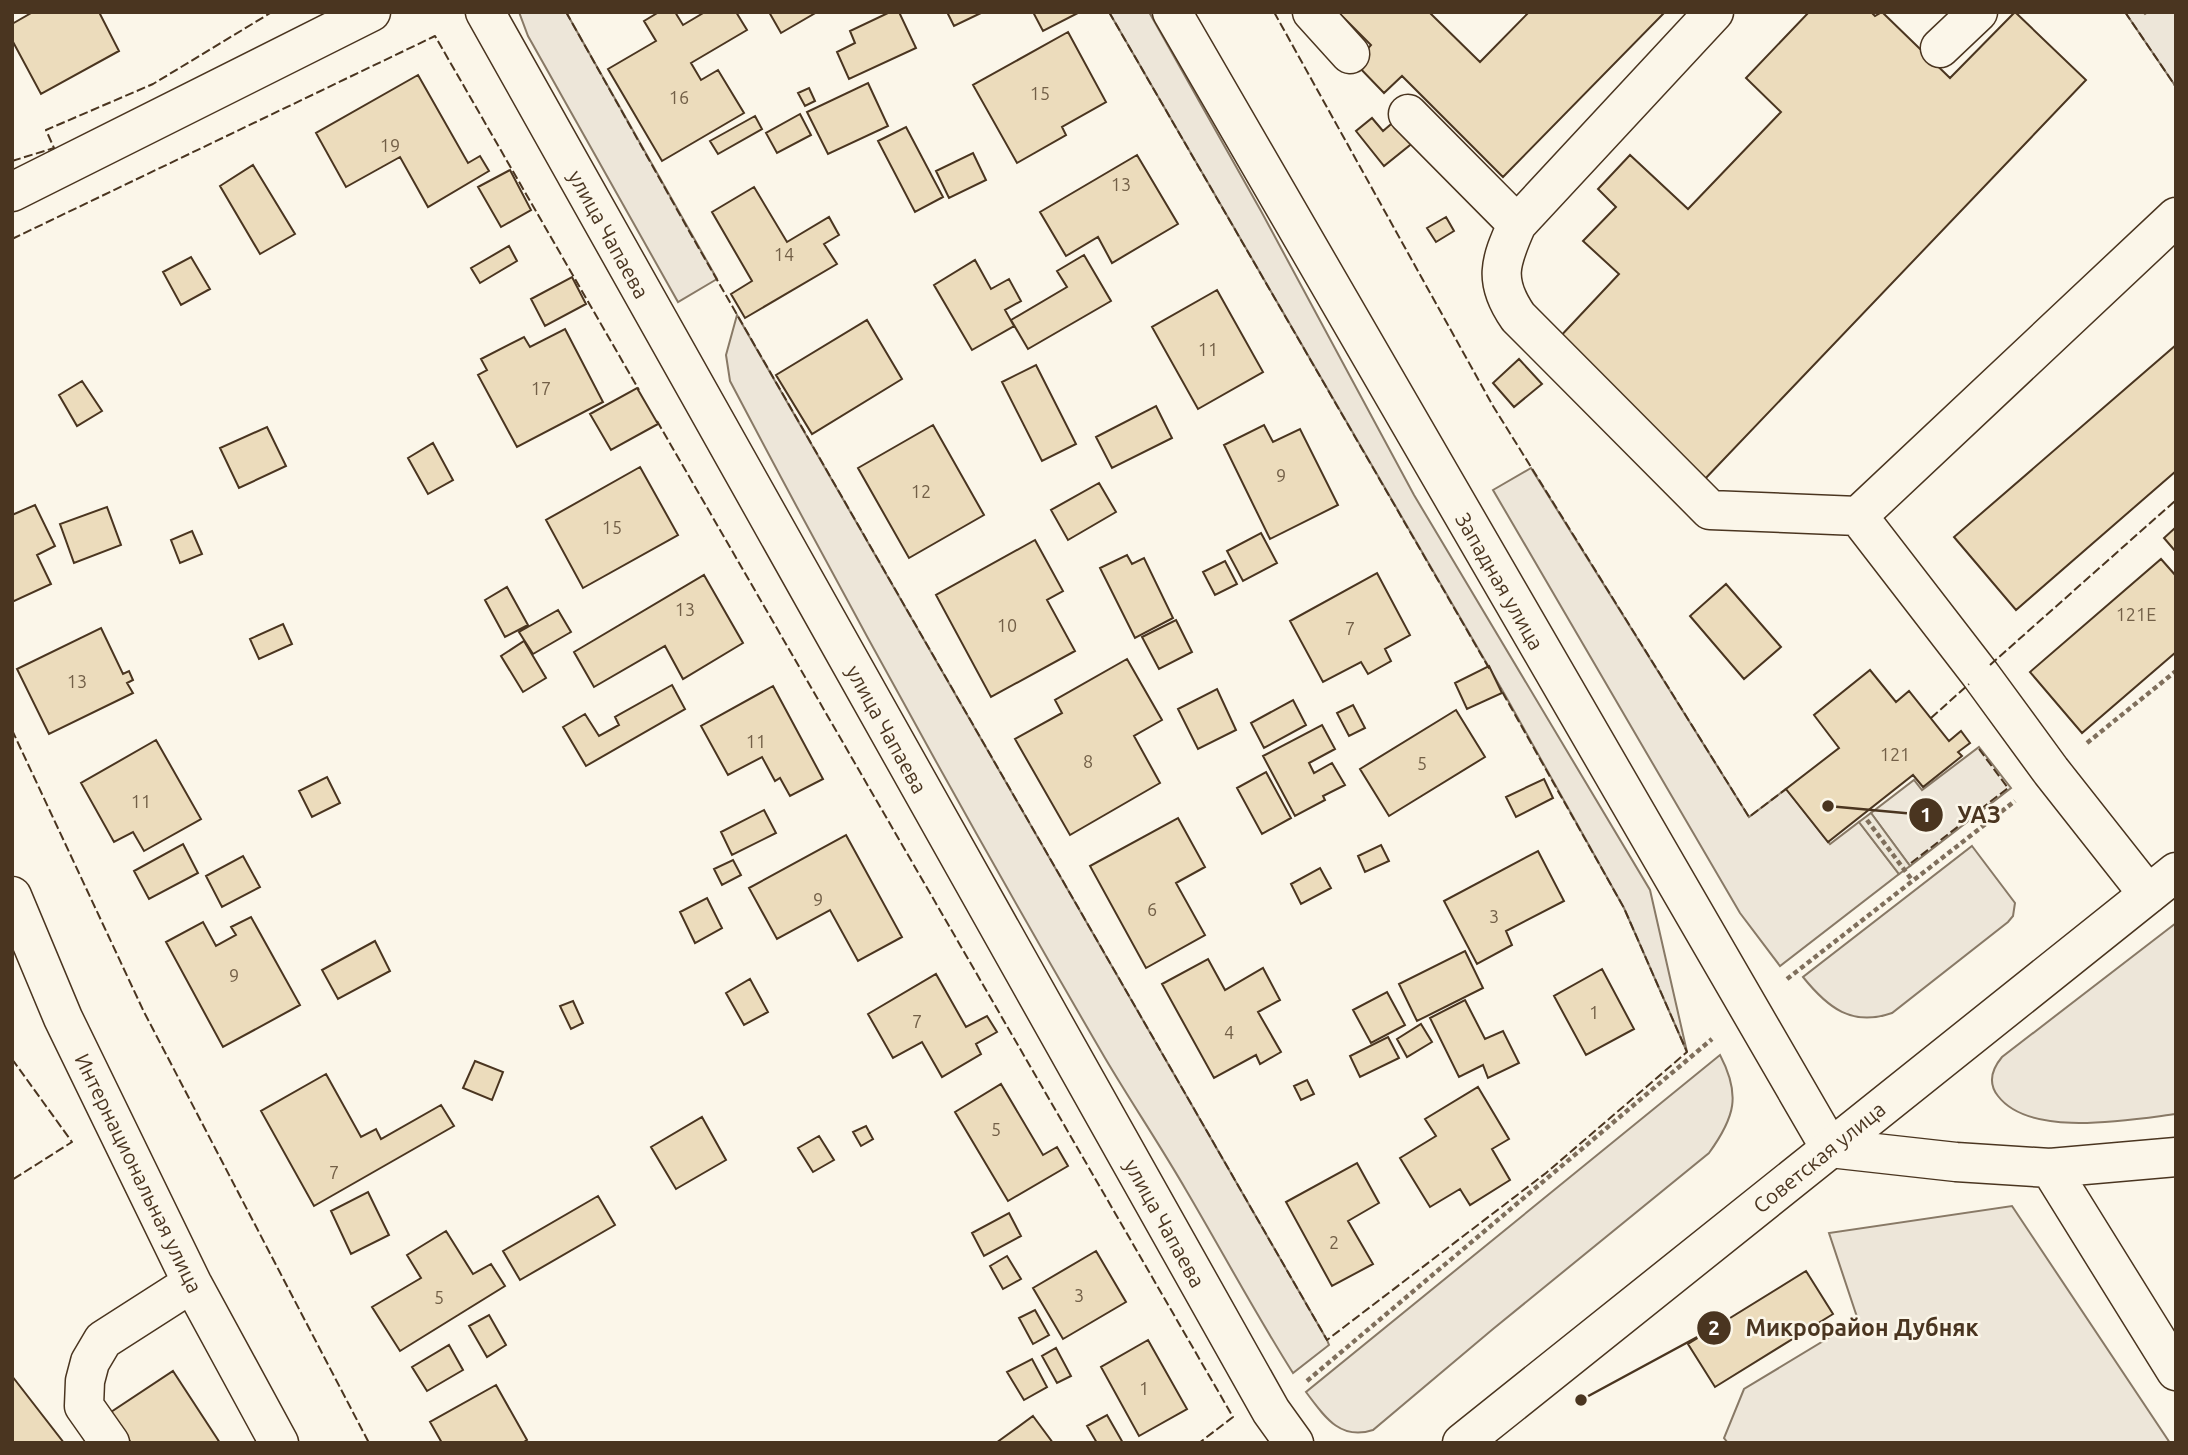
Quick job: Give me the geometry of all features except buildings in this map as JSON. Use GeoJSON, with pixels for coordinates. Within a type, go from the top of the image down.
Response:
{"type":"FeatureCollection","features":[{"type":"Feature","properties":{"kind":"street"},"geometry":{"type":"LineString","coordinates":[[12,192],[371,12]]}},
{"type":"Feature","properties":{"kind":"street","name":"улица Чапаева"},"geometry":{"type":"LineString","coordinates":[[485,12],[1271,1411],[1294,1443]]}},
{"type":"Feature","properties":{"kind":"street","name":"Западная улица"},"geometry":{"type":"LineString","coordinates":[[1172,12],[1830,1148]]}},
{"type":"Feature","properties":{"kind":"street"},"geometry":{"type":"LineString","coordinates":[[1312,12],[1350,54]]}},
{"type":"Feature","properties":{"kind":"street"},"geometry":{"type":"LineString","coordinates":[[1714,12],[1517,224],[1505,250],[1501,281],[1506,300],[1518,317],[1710,510],[1858,516],[2176,217]]}},
{"type":"Feature","properties":{"kind":"street"},"geometry":{"type":"LineString","coordinates":[[1940,48],[1978,12]]}},
{"type":"Feature","properties":{"kind":"street"},"geometry":{"type":"LineString","coordinates":[[1408,114],[1517,224]]}},
{"type":"Feature","properties":{"kind":"street"},"geometry":{"type":"LineString","coordinates":[[1858,516],[1972,663],[2051,771],[2162,883]]}},
{"type":"Feature","properties":{"kind":"street","name":"Советская улица"},"geometry":{"type":"LineString","coordinates":[[1462,1443],[2162,883]]}},
{"type":"Feature","properties":{"kind":"street","name":"Интернациональная улица"},"geometry":{"type":"LineString","coordinates":[[12,896],[63,1018],[192,1283],[279,1443]]}},
{"type":"Feature","properties":{"kind":"street"},"geometry":{"type":"LineString","coordinates":[[1830,1148],[1955,1162],[2050,1168],[2176,1157]]}},
{"type":"Feature","properties":{"kind":"street"},"geometry":{"type":"LineString","coordinates":[[2050,1168],[2176,1371]]}},
{"type":"Feature","properties":{"kind":"street"},"geometry":{"type":"LineString","coordinates":[[110,1443],[84,1406],[85,1381],[90,1363],[103,1340],[192,1283]]}},
{"type":"Feature","properties":{"kind":"path"},"geometry":{"type":"LineString","coordinates":[[2111,724],[2176,671]]}},
{"type":"Feature","properties":{"kind":"path"},"geometry":{"type":"LineString","coordinates":[[1271,1411],[1748,1009],[2011,804]]}},
{"type":"Feature","properties":{"kind":"path"},"geometry":{"type":"LineString","coordinates":[[1867,820],[1912,880]]}},
{"type":"Feature","properties":{"kind":"shaded area"},"geometry":{"type":"Polygon","coordinates":[[[519,12],[566,12],[717,279],[678,302],[528,36],[519,12]]]}},
{"type":"Feature","properties":{"kind":"shaded area"},"geometry":{"type":"Polygon","coordinates":[[[1109,12],[1149,12],[1261,211],[1414,495],[1650,890],[1687,1052],[1624,908],[1505,695],[1109,12]]]}},
{"type":"Feature","properties":{"kind":"shaded area"},"geometry":{"type":"Polygon","coordinates":[[[2125,12],[2176,12],[2176,87],[2125,12]]]}},
{"type":"Feature","properties":{"kind":"shaded area"},"geometry":{"type":"Polygon","coordinates":[[[737,315],[1327,1340],[1329,1345],[1293,1373],[1008,890],[867,637],[730,381],[726,355],[737,315]]]}},
{"type":"Feature","properties":{"kind":"shaded area"},"geometry":{"type":"Polygon","coordinates":[[[1531,468],[1749,817],[1786,789],[1830,844],[1859,822],[1899,874],[1780,966],[1740,913],[1493,490],[1531,468]]]}},
{"type":"Feature","properties":{"kind":"shaded area"},"geometry":{"type":"Polygon","coordinates":[[[1979,747],[2011,788],[1910,866],[1871,813],[1914,780],[1922,790],[1979,747]]]}},
{"type":"Feature","properties":{"kind":"shaded area"},"geometry":{"type":"Polygon","coordinates":[[[1871,813],[1910,866],[1899,874],[1859,822],[1871,813]]]}},
{"type":"Feature","properties":{"kind":"shaded area"},"geometry":{"type":"Polygon","coordinates":[[[1972,846],[2015,903],[2013,916],[1892,1013],[1865,1018],[1842,1012],[1822,998],[1803,977],[1972,846]]]}},
{"type":"Feature","properties":{"kind":"shaded area"},"geometry":{"type":"Polygon","coordinates":[[[2176,923],[2176,1114],[2107,1122],[2056,1122],[2013,1109],[1998,1096],[1992,1076],[2002,1057],[2176,923]]]}},
{"type":"Feature","properties":{"kind":"shaded area"},"geometry":{"type":"Polygon","coordinates":[[[1720,1055],[1731,1082],[1732,1106],[1725,1128],[1709,1153],[1373,1430],[1361,1433],[1342,1429],[1319,1410],[1306,1392],[1720,1055]]]}},
{"type":"Feature","properties":{"kind":"shaded area"},"geometry":{"type":"Polygon","coordinates":[[[2012,1206],[2170,1443],[1728,1443],[1724,1438],[1744,1389],[1858,1320],[1829,1233],[2012,1206]]]}},
{"type":"Feature","properties":{"kind":"fence"},"geometry":{"type":"LineString","coordinates":[[12,161],[54,148],[46,130],[153,84],[272,12]]}},
{"type":"Feature","properties":{"kind":"fence"},"geometry":{"type":"LineString","coordinates":[[566,12],[693,238],[1327,1340],[1546,1173],[1687,1052],[1624,908],[1500,688]]}},
{"type":"Feature","properties":{"kind":"fence"},"geometry":{"type":"LineString","coordinates":[[1109,12],[1490,670]]}},
{"type":"Feature","properties":{"kind":"fence"},"geometry":{"type":"LineString","coordinates":[[1274,12],[1493,406],[1749,817],[1786,789]]}},
{"type":"Feature","properties":{"kind":"fence"},"geometry":{"type":"LineString","coordinates":[[2125,12],[2176,87]]}},
{"type":"Feature","properties":{"kind":"fence"},"geometry":{"type":"LineString","coordinates":[[12,239],[435,36],[639,390]]}},
{"type":"Feature","properties":{"kind":"fence"},"geometry":{"type":"LineString","coordinates":[[657,421],[1233,1417],[1199,1443]]}},
{"type":"Feature","properties":{"kind":"fence"},"geometry":{"type":"LineString","coordinates":[[1990,665],[2176,500]]}},
{"type":"Feature","properties":{"kind":"fence"},"geometry":{"type":"LineString","coordinates":[[1931,718],[1969,684]]}},
{"type":"Feature","properties":{"kind":"fence"},"geometry":{"type":"LineString","coordinates":[[12,730],[144,1012],[369,1443]]}},
{"type":"Feature","properties":{"kind":"fence"},"geometry":{"type":"LineString","coordinates":[[1911,863],[2008,788],[1979,749]]}},
{"type":"Feature","properties":{"kind":"fence"},"geometry":{"type":"LineString","coordinates":[[12,1059],[72,1142],[12,1180]]}},
{"type":"Feature","properties":{"kind":"place","name":"УАЗ"},"geometry":{"type":"Point","coordinates":[1828,806]}},
{"type":"Feature","properties":{"kind":"place","name":"Микрорайон Дубняк"},"geometry":{"type":"Point","coordinates":[1581,1400]}}]}
